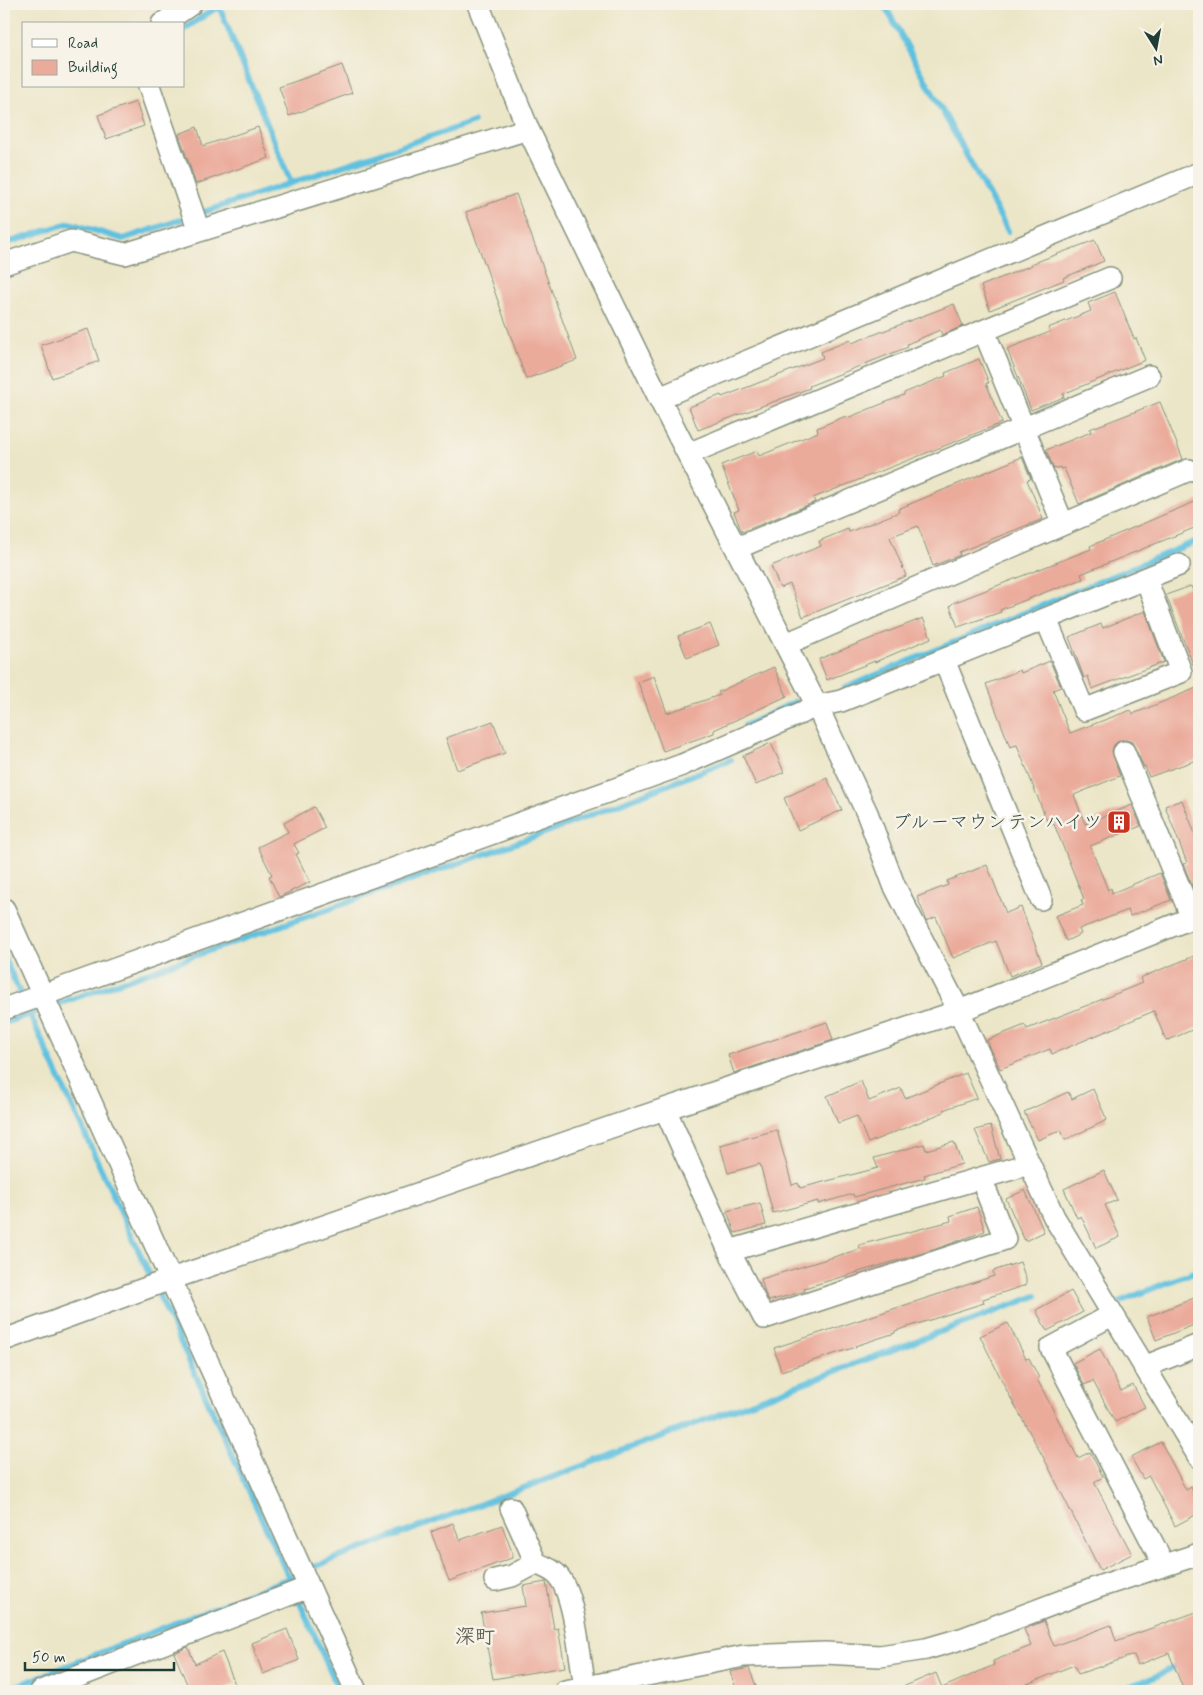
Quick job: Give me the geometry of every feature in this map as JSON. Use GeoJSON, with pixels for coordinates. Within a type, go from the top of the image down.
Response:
{"type":"FeatureCollection","features":[{"type":"Feature","properties":{"kind":"street"},"geometry":{"type":"LineString","coordinates":[[165,22],[191,4]]}},
{"type":"Feature","properties":{"kind":"street"},"geometry":{"type":"LineString","coordinates":[[478,4],[528,129],[659,398],[817,706],[867,813],[894,885],[959,1011],[1054,1217],[1199,1457]]}},
{"type":"Feature","properties":{"kind":"street"},"geometry":{"type":"LineString","coordinates":[[150,88],[199,231]]}},
{"type":"Feature","properties":{"kind":"street"},"geometry":{"type":"LineString","coordinates":[[4,264],[71,241],[124,254],[528,129]]}},
{"type":"Feature","properties":{"kind":"street"},"geometry":{"type":"LineString","coordinates":[[659,398],[1199,173]]}},
{"type":"Feature","properties":{"kind":"street"},"geometry":{"type":"LineString","coordinates":[[688,454],[1110,278]]}},
{"type":"Feature","properties":{"kind":"street"},"geometry":{"type":"LineString","coordinates":[[984,331],[1063,524]]}},
{"type":"Feature","properties":{"kind":"street"},"geometry":{"type":"LineString","coordinates":[[737,548],[1149,376]]}},
{"type":"Feature","properties":{"kind":"street"},"geometry":{"type":"LineString","coordinates":[[786,644],[1189,470]]}},
{"type":"Feature","properties":{"kind":"street"},"geometry":{"type":"LineString","coordinates":[[9,1008],[682,765],[817,706],[841,701],[1179,565]]}},
{"type":"Feature","properties":{"kind":"street"},"geometry":{"type":"LineString","coordinates":[[1046,619],[1084,710],[1181,672],[1146,579]]}},
{"type":"Feature","properties":{"kind":"street"},"geometry":{"type":"LineString","coordinates":[[944,660],[1041,899]]}},
{"type":"Feature","properties":{"kind":"street"},"geometry":{"type":"LineString","coordinates":[[4,1340],[171,1279],[665,1108],[959,1011],[1196,917],[1124,752]]}},
{"type":"Feature","properties":{"kind":"street"},"geometry":{"type":"LineString","coordinates":[[4,909],[356,1691]]}},
{"type":"Feature","properties":{"kind":"street"},"geometry":{"type":"LineString","coordinates":[[665,1108],[729,1251],[764,1318],[1005,1239],[981,1178]]}},
{"type":"Feature","properties":{"kind":"street"},"geometry":{"type":"LineString","coordinates":[[729,1251],[1029,1164]]}},
{"type":"Feature","properties":{"kind":"street"},"geometry":{"type":"LineString","coordinates":[[1112,1315],[1051,1348],[1164,1565]]}},
{"type":"Feature","properties":{"kind":"street"},"geometry":{"type":"LineString","coordinates":[[1144,1367],[1199,1345]]}},
{"type":"Feature","properties":{"kind":"street"},"geometry":{"type":"LineString","coordinates":[[510,1508],[536,1563],[549,1569],[559,1577],[569,1597],[577,1690],[744,1656],[826,1653],[880,1656],[926,1649],[964,1638],[1101,1586],[1199,1554]]}},
{"type":"Feature","properties":{"kind":"street"},"geometry":{"type":"LineString","coordinates":[[496,1580],[512,1576],[536,1563]]}},
{"type":"Feature","properties":{"kind":"street"},"geometry":{"type":"LineString","coordinates":[[41,1691],[309,1587]]}},
{"type":"Feature","properties":{"kind":"building"},"geometry":{"type":"Polygon","coordinates":[[[342,65],[352,93],[289,116],[279,87],[342,65]]]}},
{"type":"Feature","properties":{"kind":"building"},"geometry":{"type":"Polygon","coordinates":[[[136,102],[144,126],[106,139],[98,115],[136,102]]]}},
{"type":"Feature","properties":{"kind":"building"},"geometry":{"type":"Polygon","coordinates":[[[197,127],[203,146],[258,127],[269,158],[196,184],[179,134],[197,127]]]}},
{"type":"Feature","properties":{"kind":"building"},"geometry":{"type":"Polygon","coordinates":[[[516,194],[577,360],[526,379],[466,212],[516,194]]]}},
{"type":"Feature","properties":{"kind":"building"},"geometry":{"type":"Polygon","coordinates":[[[1095,240],[1104,261],[1063,278],[1064,280],[990,310],[981,286],[1031,264],[1095,240]]]}},
{"type":"Feature","properties":{"kind":"building"},"geometry":{"type":"Polygon","coordinates":[[[1115,292],[1134,339],[1136,338],[1145,360],[1063,394],[1064,397],[1031,410],[1007,349],[1050,332],[1048,328],[1091,311],[1088,303],[1115,292]]]}},
{"type":"Feature","properties":{"kind":"building"},"geometry":{"type":"Polygon","coordinates":[[[954,304],[963,326],[942,335],[940,330],[907,344],[908,347],[809,386],[810,388],[698,430],[689,407],[721,395],[722,397],[823,358],[821,352],[850,340],[852,343],[954,304]]]}},
{"type":"Feature","properties":{"kind":"building"},"geometry":{"type":"Polygon","coordinates":[[[88,329],[99,361],[52,378],[41,345],[88,329]]]}},
{"type":"Feature","properties":{"kind":"building"},"geometry":{"type":"Polygon","coordinates":[[[979,359],[989,383],[986,383],[1002,423],[813,498],[815,502],[742,532],[734,512],[739,510],[721,465],[757,451],[759,456],[818,432],[817,428],[904,395],[904,393],[946,376],[945,373],[979,359]]]}},
{"type":"Feature","properties":{"kind":"building"},"geometry":{"type":"Polygon","coordinates":[[[1160,402],[1183,459],[1079,504],[1064,468],[1054,469],[1046,450],[1091,432],[1090,429],[1160,402]]]}},
{"type":"Feature","properties":{"kind":"building"},"geometry":{"type":"Polygon","coordinates":[[[1022,457],[1031,479],[1027,480],[1043,519],[959,552],[960,555],[933,566],[918,526],[890,537],[906,576],[803,617],[790,584],[780,588],[771,566],[821,546],[819,541],[848,529],[849,532],[899,512],[898,509],[1022,457]]]}},
{"type":"Feature","properties":{"kind":"building"},"geometry":{"type":"Polygon","coordinates":[[[1199,500],[1199,526],[1081,574],[1083,579],[958,627],[950,606],[953,603],[1091,549],[1090,546],[1199,500]]]}},
{"type":"Feature","properties":{"kind":"building"},"geometry":{"type":"Polygon","coordinates":[[[1191,586],[1199,607],[1199,680],[1166,595],[1191,586]]]}},
{"type":"Feature","properties":{"kind":"building"},"geometry":{"type":"Polygon","coordinates":[[[1145,611],[1164,662],[1092,689],[1088,676],[1084,678],[1069,637],[1101,624],[1103,628],[1145,611]]]}},
{"type":"Feature","properties":{"kind":"building"},"geometry":{"type":"Polygon","coordinates":[[[923,618],[931,638],[827,680],[819,659],[923,618]]]}},
{"type":"Feature","properties":{"kind":"building"},"geometry":{"type":"Polygon","coordinates":[[[710,624],[719,645],[687,658],[678,636],[710,624]]]}},
{"type":"Feature","properties":{"kind":"building"},"geometry":{"type":"Polygon","coordinates":[[[1050,661],[1061,687],[1053,690],[1070,733],[1131,710],[1133,714],[1199,687],[1199,759],[1149,777],[1132,742],[1120,740],[1114,745],[1112,751],[1120,776],[1074,795],[1085,824],[1132,805],[1141,826],[1090,846],[1108,890],[1111,888],[1112,893],[1160,873],[1171,900],[1130,916],[1128,910],[1079,929],[1081,934],[1066,941],[1055,916],[1083,905],[1081,900],[1084,899],[1054,824],[1049,826],[1017,745],[1010,747],[986,684],[1020,670],[1021,673],[1050,661]]]}},
{"type":"Feature","properties":{"kind":"building"},"geometry":{"type":"Polygon","coordinates":[[[774,667],[787,696],[714,730],[714,733],[663,751],[638,682],[654,676],[667,713],[720,695],[718,692],[774,667]]]}},
{"type":"Feature","properties":{"kind":"building"},"geometry":{"type":"Polygon","coordinates":[[[493,721],[505,753],[457,770],[446,738],[493,721]]]}},
{"type":"Feature","properties":{"kind":"building"},"geometry":{"type":"Polygon","coordinates":[[[771,743],[784,772],[756,785],[743,756],[771,743]]]}},
{"type":"Feature","properties":{"kind":"building"},"geometry":{"type":"Polygon","coordinates":[[[827,778],[842,810],[798,830],[784,798],[827,778]]]}},
{"type":"Feature","properties":{"kind":"building"},"geometry":{"type":"Polygon","coordinates":[[[1182,800],[1199,844],[1199,892],[1196,889],[1194,890],[1183,864],[1187,863],[1165,806],[1182,800]]]}},
{"type":"Feature","properties":{"kind":"building"},"geometry":{"type":"Polygon","coordinates":[[[314,807],[325,828],[294,844],[299,853],[296,854],[310,882],[279,897],[269,876],[272,875],[258,847],[288,832],[284,823],[314,807]]]}},
{"type":"Feature","properties":{"kind":"building"},"geometry":{"type":"Polygon","coordinates":[[[987,865],[1006,913],[1021,907],[1042,963],[1010,976],[996,941],[953,958],[936,917],[927,921],[917,897],[948,885],[947,881],[987,865]]]}},
{"type":"Feature","properties":{"kind":"building"},"geometry":{"type":"Polygon","coordinates":[[[1199,954],[1199,1027],[1166,1041],[1154,1011],[1052,1054],[1050,1049],[1000,1069],[987,1040],[1025,1025],[1027,1029],[1088,1005],[1142,983],[1140,978],[1199,954]]]}},
{"type":"Feature","properties":{"kind":"building"},"geometry":{"type":"Polygon","coordinates":[[[827,1022],[833,1040],[734,1073],[728,1055],[827,1022]]]}},
{"type":"Feature","properties":{"kind":"building"},"geometry":{"type":"Polygon","coordinates":[[[966,1073],[977,1098],[943,1110],[944,1112],[868,1143],[857,1116],[838,1123],[827,1096],[861,1081],[869,1101],[901,1088],[905,1098],[966,1073]]]}},
{"type":"Feature","properties":{"kind":"building"},"geometry":{"type":"Polygon","coordinates":[[[1093,1089],[1107,1120],[1065,1140],[1061,1130],[1038,1140],[1024,1112],[1068,1092],[1072,1099],[1093,1089]]]}},
{"type":"Feature","properties":{"kind":"building"},"geometry":{"type":"Polygon","coordinates":[[[991,1126],[1000,1159],[989,1162],[975,1130],[991,1126]]]}},
{"type":"Feature","properties":{"kind":"building"},"geometry":{"type":"Polygon","coordinates":[[[777,1130],[792,1185],[798,1183],[800,1188],[878,1168],[874,1158],[924,1144],[926,1150],[954,1142],[962,1164],[924,1175],[925,1178],[854,1197],[853,1194],[818,1204],[818,1201],[773,1213],[760,1164],[728,1173],[720,1145],[777,1130]]]}},
{"type":"Feature","properties":{"kind":"building"},"geometry":{"type":"Polygon","coordinates":[[[1104,1170],[1117,1200],[1105,1205],[1120,1237],[1096,1248],[1081,1216],[1077,1218],[1064,1189],[1104,1170]]]}},
{"type":"Feature","properties":{"kind":"building"},"geometry":{"type":"Polygon","coordinates":[[[1025,1190],[1044,1232],[1025,1241],[1006,1199],[1025,1190]]]}},
{"type":"Feature","properties":{"kind":"building"},"geometry":{"type":"Polygon","coordinates":[[[760,1203],[766,1225],[735,1233],[727,1211],[760,1203]]]}},
{"type":"Feature","properties":{"kind":"building"},"geometry":{"type":"Polygon","coordinates":[[[977,1207],[985,1231],[933,1250],[804,1288],[805,1291],[769,1301],[765,1293],[761,1279],[860,1249],[859,1245],[951,1221],[950,1216],[977,1207]]]}},
{"type":"Feature","properties":{"kind":"building"},"geometry":{"type":"Polygon","coordinates":[[[1020,1262],[1026,1279],[1026,1285],[983,1299],[984,1303],[895,1331],[895,1333],[856,1347],[781,1371],[774,1348],[994,1276],[993,1271],[1020,1262]]]}},
{"type":"Feature","properties":{"kind":"building"},"geometry":{"type":"Polygon","coordinates":[[[1071,1291],[1083,1312],[1047,1331],[1036,1310],[1071,1291]]]}},
{"type":"Feature","properties":{"kind":"building"},"geometry":{"type":"Polygon","coordinates":[[[1199,1296],[1199,1323],[1156,1340],[1147,1317],[1199,1296]]]}},
{"type":"Feature","properties":{"kind":"building"},"geometry":{"type":"Polygon","coordinates":[[[1008,1323],[1026,1359],[1029,1358],[1039,1378],[1037,1379],[1078,1458],[1090,1452],[1103,1477],[1094,1482],[1132,1554],[1100,1570],[980,1336],[1008,1323]]]}},
{"type":"Feature","properties":{"kind":"building"},"geometry":{"type":"Polygon","coordinates":[[[1100,1349],[1121,1391],[1133,1385],[1145,1407],[1115,1422],[1093,1381],[1084,1385],[1073,1363],[1100,1349]]]}},
{"type":"Feature","properties":{"kind":"building"},"geometry":{"type":"Polygon","coordinates":[[[1161,1442],[1186,1490],[1191,1487],[1199,1503],[1199,1513],[1175,1526],[1149,1476],[1143,1479],[1131,1457],[1161,1442]]]}},
{"type":"Feature","properties":{"kind":"building"},"geometry":{"type":"Polygon","coordinates":[[[453,1523],[460,1540],[502,1525],[512,1552],[512,1558],[449,1581],[431,1532],[453,1523]]]}},
{"type":"Feature","properties":{"kind":"building"},"geometry":{"type":"Polygon","coordinates":[[[546,1582],[554,1629],[558,1628],[565,1667],[493,1679],[481,1613],[526,1606],[523,1586],[546,1582]]]}},
{"type":"Feature","properties":{"kind":"building"},"geometry":{"type":"Polygon","coordinates":[[[1199,1611],[1199,1691],[1184,1691],[1169,1653],[1138,1665],[1134,1655],[1078,1674],[1074,1665],[1010,1691],[893,1691],[936,1673],[942,1688],[994,1665],[993,1661],[1031,1646],[1024,1629],[1044,1621],[1054,1646],[1111,1625],[1116,1641],[1199,1611]]]}},
{"type":"Feature","properties":{"kind":"building"},"geometry":{"type":"Polygon","coordinates":[[[287,1629],[299,1660],[263,1674],[252,1643],[287,1629]]]}},
{"type":"Feature","properties":{"kind":"building"},"geometry":{"type":"Polygon","coordinates":[[[188,1647],[195,1664],[222,1652],[235,1684],[217,1691],[190,1691],[174,1653],[188,1647]]]}},
{"type":"Feature","properties":{"kind":"building"},"geometry":{"type":"Polygon","coordinates":[[[749,1668],[758,1691],[737,1691],[730,1672],[749,1668]]]}},
{"type":"Feature","properties":{"kind":"waterway"},"geometry":{"type":"LineString","coordinates":[[884,4],[1008,231]]}},
{"type":"Feature","properties":{"kind":"waterway"},"geometry":{"type":"LineString","coordinates":[[185,28],[219,6],[291,183]]}},
{"type":"Feature","properties":{"kind":"waterway"},"geometry":{"type":"LineString","coordinates":[[4,244],[69,223],[123,239],[474,122]]}},
{"type":"Feature","properties":{"kind":"waterway"},"geometry":{"type":"LineString","coordinates":[[845,688],[1199,540]]}},
{"type":"Feature","properties":{"kind":"waterway"},"geometry":{"type":"LineString","coordinates":[[745,726],[795,702]]}},
{"type":"Feature","properties":{"kind":"waterway"},"geometry":{"type":"LineString","coordinates":[[4,1023],[547,832],[731,760]]}},
{"type":"Feature","properties":{"kind":"waterway"},"geometry":{"type":"LineString","coordinates":[[4,958],[290,1580]]}},
{"type":"Feature","properties":{"kind":"waterway"},"geometry":{"type":"LineString","coordinates":[[1121,1301],[1199,1270]]}},
{"type":"Feature","properties":{"kind":"waterway"},"geometry":{"type":"LineString","coordinates":[[4,1691],[318,1565],[1036,1296]]}},
{"type":"Feature","properties":{"kind":"waterway"},"geometry":{"type":"LineString","coordinates":[[297,1596],[339,1691]]}},
{"type":"Feature","properties":{"kind":"waterway"},"geometry":{"type":"LineString","coordinates":[[1116,1691],[1155,1677],[1181,1663]]}},
{"type":"Feature","properties":{"kind":"place","name":"ブルーマウンテンハイツ"},"geometry":{"type":"Point","coordinates":[1119,822]}},
{"type":"Feature","properties":{"kind":"district","name":"深町"},"geometry":{"type":"Point","coordinates":[475,1637]}}]}
